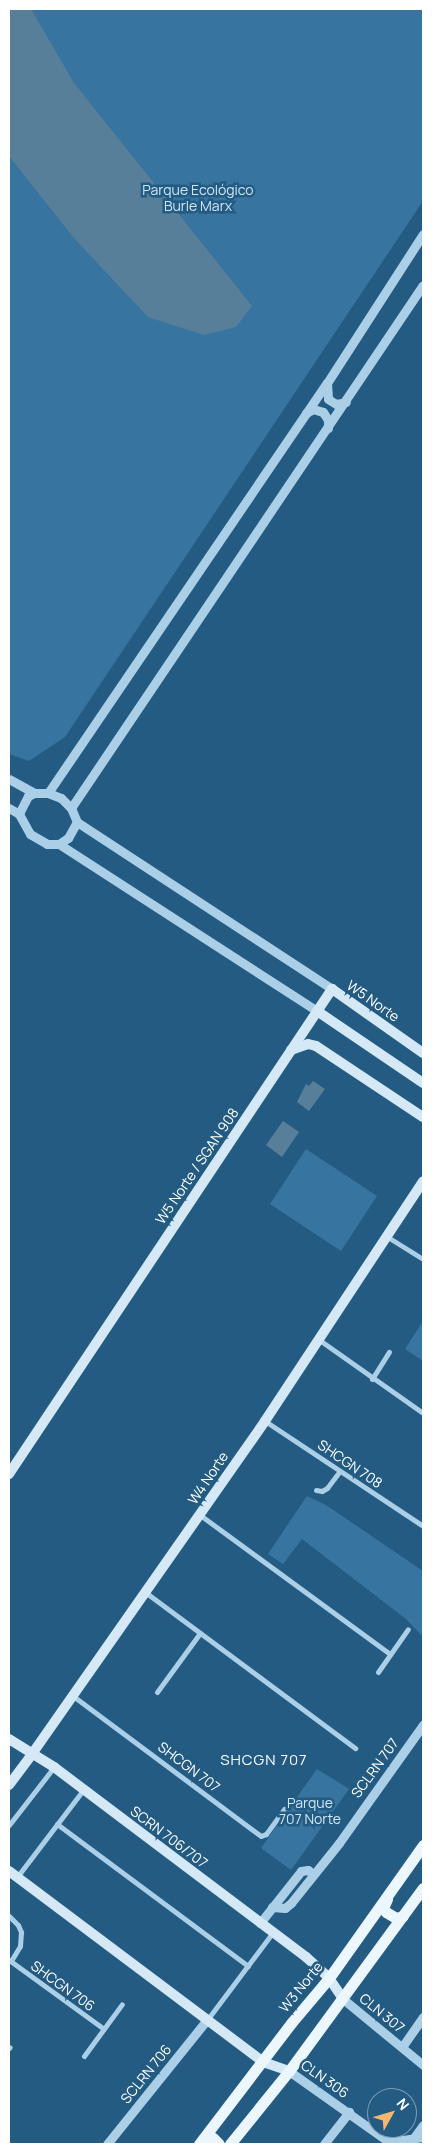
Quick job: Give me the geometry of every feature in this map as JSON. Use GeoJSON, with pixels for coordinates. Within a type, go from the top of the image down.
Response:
{"type":"FeatureCollection","features":[{"type":"Feature","properties":{"kind":"main road","name":"W5 Norte / SGAN 908"},"geometry":{"type":"LineString","coordinates":[[9,1474],[332,989]]}},
{"type":"Feature","properties":{"kind":"main road","name":"W5 Norte"},"geometry":{"type":"LineString","coordinates":[[332,989],[423,1053]]}},
{"type":"Feature","properties":{"kind":"main road"},"geometry":{"type":"LineString","coordinates":[[317,1012],[423,1083]]}},
{"type":"Feature","properties":{"kind":"main road"},"geometry":{"type":"LineString","coordinates":[[290,1050],[308,1044],[316,1046],[423,1117]]}},
{"type":"Feature","properties":{"kind":"main road","name":"W4 Norte"},"geometry":{"type":"LineString","coordinates":[[9,1785],[265,1421],[317,1339],[423,1181]]}},
{"type":"Feature","properties":{"kind":"main road","name":"SCRN 706/707"},"geometry":{"type":"LineString","coordinates":[[9,1739],[54,1767],[306,1957],[328,1978]]}},
{"type":"Feature","properties":{"kind":"main road","name":"W3 Norte"},"geometry":{"type":"LineString","coordinates":[[201,2142],[292,2022],[328,1978],[423,1845]]}},
{"type":"Feature","properties":{"kind":"main road"},"geometry":{"type":"LineString","coordinates":[[9,1871],[263,2062]]}},
{"type":"Feature","properties":{"kind":"main road"},"geometry":{"type":"LineString","coordinates":[[395,1884],[383,1908],[390,1916],[396,1918],[403,1916]]}},
{"type":"Feature","properties":{"kind":"main road"},"geometry":{"type":"LineString","coordinates":[[230,2144],[289,2071],[423,1888]]}},
{"type":"Feature","properties":{"kind":"main road","name":"CLN 307"},"geometry":{"type":"LineString","coordinates":[[328,1978],[343,1999]]}},
{"type":"Feature","properties":{"kind":"main road","name":"CLN 306"},"geometry":{"type":"LineString","coordinates":[[263,2062],[289,2071]]}},
{"type":"Feature","properties":{"kind":"main road"},"geometry":{"type":"LineString","coordinates":[[201,2142],[213,2138],[219,2144]]}},
{"type":"Feature","properties":{"kind":"street"},"geometry":{"type":"LineString","coordinates":[[48,793],[327,383],[423,234]]}},
{"type":"Feature","properties":{"kind":"street"},"geometry":{"type":"LineString","coordinates":[[72,808],[346,402],[423,284]]}},
{"type":"Feature","properties":{"kind":"street"},"geometry":{"type":"LineString","coordinates":[[327,383],[328,399],[336,404],[346,402]]}},
{"type":"Feature","properties":{"kind":"street"},"geometry":{"type":"LineString","coordinates":[[303,416],[313,409],[320,410],[328,420],[328,428]]}},
{"type":"Feature","properties":{"kind":"street"},"geometry":{"type":"LineString","coordinates":[[9,779],[34,793],[48,793],[61,798],[72,808],[77,822],[332,989]]}},
{"type":"Feature","properties":{"kind":"street"},"geometry":{"type":"LineString","coordinates":[[19,814],[24,800],[34,793]]}},
{"type":"Feature","properties":{"kind":"street"},"geometry":{"type":"LineString","coordinates":[[9,808],[19,814],[22,822],[34,838],[47,844],[58,844],[68,838],[77,822]]}},
{"type":"Feature","properties":{"kind":"street"},"geometry":{"type":"LineString","coordinates":[[58,844],[317,1012]]}},
{"type":"Feature","properties":{"kind":"street"},"geometry":{"type":"LineString","coordinates":[[386,1236],[423,1259]]}},
{"type":"Feature","properties":{"kind":"street"},"geometry":{"type":"LineString","coordinates":[[317,1339],[423,1413]]}},
{"type":"Feature","properties":{"kind":"street"},"geometry":{"type":"LineString","coordinates":[[372,1379],[389,1352]]}},
{"type":"Feature","properties":{"kind":"street","name":"SHCGN 708"},"geometry":{"type":"LineString","coordinates":[[265,1421],[423,1526]]}},
{"type":"Feature","properties":{"kind":"street"},"geometry":{"type":"LineString","coordinates":[[316,1490],[322,1491],[328,1488],[340,1471]]}},
{"type":"Feature","properties":{"kind":"street"},"geometry":{"type":"LineString","coordinates":[[200,1515],[390,1654]]}},
{"type":"Feature","properties":{"kind":"street"},"geometry":{"type":"LineString","coordinates":[[145,1592],[355,1748]]}},
{"type":"Feature","properties":{"kind":"street"},"geometry":{"type":"LineString","coordinates":[[378,1672],[408,1629]]}},
{"type":"Feature","properties":{"kind":"street"},"geometry":{"type":"LineString","coordinates":[[157,1692],[200,1633]]}},
{"type":"Feature","properties":{"kind":"street","name":"SHCGN 707"},"geometry":{"type":"LineString","coordinates":[[73,1696],[261,1836],[266,1834],[284,1809]]}},
{"type":"Feature","properties":{"kind":"street","name":"SCLRN 707"},"geometry":{"type":"LineString","coordinates":[[260,1923],[301,1871],[308,1870],[313,1874],[352,1825],[423,1725]]}},
{"type":"Feature","properties":{"kind":"street"},"geometry":{"type":"LineString","coordinates":[[9,1826],[54,1767]]}},
{"type":"Feature","properties":{"kind":"street"},"geometry":{"type":"LineString","coordinates":[[18,1877],[83,1790]]}},
{"type":"Feature","properties":{"kind":"street"},"geometry":{"type":"LineString","coordinates":[[57,1824],[248,1966]]}},
{"type":"Feature","properties":{"kind":"street"},"geometry":{"type":"LineString","coordinates":[[9,1916],[22,1932],[20,1946],[10,1961]]}},
{"type":"Feature","properties":{"kind":"street"},"geometry":{"type":"LineString","coordinates":[[206,2020],[273,1932]]}},
{"type":"Feature","properties":{"kind":"street","name":"SHCGN 706"},"geometry":{"type":"LineString","coordinates":[[10,1961],[104,2029]]}},
{"type":"Feature","properties":{"kind":"street","name":"CLN 307"},"geometry":{"type":"LineString","coordinates":[[343,1999],[423,2065]]}},
{"type":"Feature","properties":{"kind":"street"},"geometry":{"type":"LineString","coordinates":[[84,2056],[122,2004]]}},
{"type":"Feature","properties":{"kind":"street"},"geometry":{"type":"LineString","coordinates":[[402,2047],[423,2017]]}},
{"type":"Feature","properties":{"kind":"street","name":"SCLRN 706"},"geometry":{"type":"LineString","coordinates":[[107,2144],[206,2020]]}},
{"type":"Feature","properties":{"kind":"street","name":"CLN 306"},"geometry":{"type":"LineString","coordinates":[[289,2071],[386,2140],[423,2138]]}},
{"type":"Feature","properties":{"kind":"street"},"geometry":{"type":"LineString","coordinates":[[324,2144],[349,2112]]}},
{"type":"Feature","properties":{"kind":"street"},"geometry":{"type":"LineString","coordinates":[[413,2139],[423,2125]]}},
{"type":"Feature","properties":{"kind":"green space","name":"Parque Ecológico Burle Marx"},"geometry":{"type":"Polygon","coordinates":[[[9,9],[422,9],[423,13],[423,201],[65,737],[29,761],[9,754],[9,9]]]}},
{"type":"Feature","properties":{"kind":"green space"},"geometry":{"type":"Polygon","coordinates":[[[306,1149],[377,1196],[341,1251],[270,1204],[306,1149]]]}},
{"type":"Feature","properties":{"kind":"green space"},"geometry":{"type":"Polygon","coordinates":[[[423,1321],[423,1361],[405,1349],[423,1321]]]}},
{"type":"Feature","properties":{"kind":"green space"},"geometry":{"type":"Polygon","coordinates":[[[307,1496],[326,1505],[423,1571],[423,1637],[406,1619],[302,1539],[283,1564],[268,1554],[307,1496]]]}},
{"type":"Feature","properties":{"kind":"green space","name":"Parque 707 Norte"},"geometry":{"type":"Polygon","coordinates":[[[317,1769],[349,1789],[291,1870],[261,1848],[317,1769]]]}},
{"type":"Feature","properties":{"kind":"shaded area"},"geometry":{"type":"Polygon","coordinates":[[[9,9],[31,9],[74,83],[252,306],[236,327],[204,335],[148,317],[73,237],[9,156],[9,9]]]}},
{"type":"Feature","properties":{"kind":"shaded area"},"geometry":{"type":"Polygon","coordinates":[[[313,1081],[325,1089],[309,1111],[297,1102],[306,1084],[309,1086],[313,1081]]]}},
{"type":"Feature","properties":{"kind":"shaded area"},"geometry":{"type":"Polygon","coordinates":[[[283,1121],[299,1132],[282,1157],[266,1145],[283,1121]]]}},
{"type":"Feature","properties":{"kind":"district","name":"SHCGN 707"},"geometry":{"type":"Point","coordinates":[264,1760]}}]}
